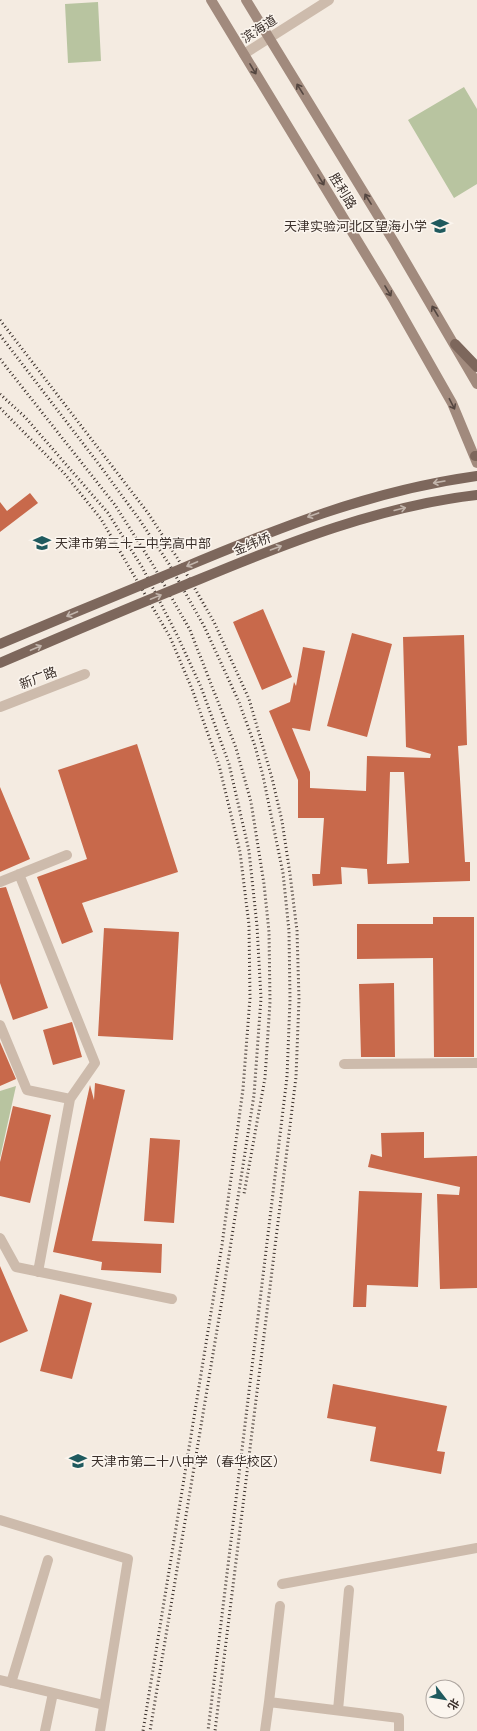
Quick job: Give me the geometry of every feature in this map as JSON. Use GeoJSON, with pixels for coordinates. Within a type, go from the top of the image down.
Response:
{"type":"FeatureCollection","features":[{"type":"Feature","properties":{"kind":"main road","name":"胜利路"},"geometry":{"type":"LineString","coordinates":[[211,0],[394,301],[452,403],[476,459]]}},
{"type":"Feature","properties":{"kind":"main road","name":"胜利路"},"geometry":{"type":"LineString","coordinates":[[246,0],[455,344],[477,384]]}},
{"type":"Feature","properties":{"kind":"main road"},"geometry":{"type":"LineString","coordinates":[[455,344],[477,368]]}},
{"type":"Feature","properties":{"kind":"main road","name":"金纬桥"},"geometry":{"type":"LineString","coordinates":[[0,644],[249,540],[321,512],[384,494],[477,476]]}},
{"type":"Feature","properties":{"kind":"main road","name":"金纬桥"},"geometry":{"type":"LineString","coordinates":[[0,663],[226,568],[299,540],[384,513],[415,505],[477,495]]}},
{"type":"Feature","properties":{"kind":"street","name":"滨海道"},"geometry":{"type":"LineString","coordinates":[[244,54],[329,0]]}},
{"type":"Feature","properties":{"kind":"street","name":"新广路"},"geometry":{"type":"LineString","coordinates":[[0,707],[86,674]]}},
{"type":"Feature","properties":{"kind":"street"},"geometry":{"type":"LineString","coordinates":[[0,882],[67,855]]}},
{"type":"Feature","properties":{"kind":"street"},"geometry":{"type":"LineString","coordinates":[[19,874],[95,1063],[70,1099],[38,1272]]}},
{"type":"Feature","properties":{"kind":"street"},"geometry":{"type":"LineString","coordinates":[[0,1025],[27,1090],[70,1099]]}},
{"type":"Feature","properties":{"kind":"street"},"geometry":{"type":"LineString","coordinates":[[344,1064],[477,1063]]}},
{"type":"Feature","properties":{"kind":"street"},"geometry":{"type":"LineString","coordinates":[[0,1238],[16,1267],[172,1300]]}},
{"type":"Feature","properties":{"kind":"street"},"geometry":{"type":"LineString","coordinates":[[0,1520],[128,1559],[100,1731]]}},
{"type":"Feature","properties":{"kind":"street"},"geometry":{"type":"LineString","coordinates":[[282,1584],[477,1548]]}},
{"type":"Feature","properties":{"kind":"street"},"geometry":{"type":"LineString","coordinates":[[11,1683],[48,1560]]}},
{"type":"Feature","properties":{"kind":"street"},"geometry":{"type":"LineString","coordinates":[[338,1710],[349,1590]]}},
{"type":"Feature","properties":{"kind":"street"},"geometry":{"type":"LineString","coordinates":[[264,1731],[269,1702],[280,1606]]}},
{"type":"Feature","properties":{"kind":"street"},"geometry":{"type":"LineString","coordinates":[[0,1680],[104,1705]]}},
{"type":"Feature","properties":{"kind":"street"},"geometry":{"type":"LineString","coordinates":[[45,1731],[53,1693]]}},
{"type":"Feature","properties":{"kind":"street"},"geometry":{"type":"LineString","coordinates":[[269,1702],[399,1718],[399,1731]]}},
{"type":"Feature","properties":{"kind":"green space"},"geometry":{"type":"Polygon","coordinates":[[[98,2],[101,61],[68,63],[65,4],[98,2]]]}},
{"type":"Feature","properties":{"kind":"green space"},"geometry":{"type":"Polygon","coordinates":[[[464,87],[477,109],[477,184],[454,198],[408,120],[464,87]]]}},
{"type":"Feature","properties":{"kind":"green space"},"geometry":{"type":"Polygon","coordinates":[[[16,1086],[0,1158],[0,1091],[16,1086]]]}},
{"type":"Feature","properties":{"kind":"building"},"geometry":{"type":"Polygon","coordinates":[[[30,493],[38,503],[0,532],[0,502],[7,511],[30,493]]]}},
{"type":"Feature","properties":{"kind":"building"},"geometry":{"type":"Polygon","coordinates":[[[263,609],[292,677],[262,690],[233,622],[263,609]]]}},
{"type":"Feature","properties":{"kind":"building"},"geometry":{"type":"Polygon","coordinates":[[[352,633],[392,644],[367,737],[327,726],[352,633]]]}},
{"type":"Feature","properties":{"kind":"building"},"geometry":{"type":"Polygon","coordinates":[[[464,635],[467,745],[458,746],[465,862],[470,862],[470,881],[368,884],[367,869],[341,867],[342,884],[313,886],[312,874],[320,874],[324,818],[298,818],[298,780],[269,711],[290,702],[294,682],[296,686],[303,647],[325,651],[310,731],[292,728],[310,772],[310,788],[366,791],[367,756],[430,758],[431,754],[406,747],[403,637],[464,635]],[[390,772],[387,864],[409,863],[404,772],[390,772]]]}},
{"type":"Feature","properties":{"kind":"building"},"geometry":{"type":"Polygon","coordinates":[[[137,744],[178,872],[82,903],[93,932],[62,944],[37,877],[87,859],[58,770],[137,744]]]}},
{"type":"Feature","properties":{"kind":"building"},"geometry":{"type":"Polygon","coordinates":[[[0,787],[30,859],[0,872],[0,787]]]}},
{"type":"Feature","properties":{"kind":"building"},"geometry":{"type":"Polygon","coordinates":[[[6,887],[48,1008],[13,1020],[0,983],[0,888],[6,887]]]}},
{"type":"Feature","properties":{"kind":"building"},"geometry":{"type":"Polygon","coordinates":[[[433,917],[474,917],[474,1057],[434,1057],[433,958],[357,959],[357,924],[433,924],[433,917]]]}},
{"type":"Feature","properties":{"kind":"building"},"geometry":{"type":"Polygon","coordinates":[[[104,928],[179,932],[173,1040],[98,1036],[104,928]]]}},
{"type":"Feature","properties":{"kind":"building"},"geometry":{"type":"Polygon","coordinates":[[[394,983],[395,1057],[361,1057],[359,984],[394,983]]]}},
{"type":"Feature","properties":{"kind":"building"},"geometry":{"type":"Polygon","coordinates":[[[72,1022],[82,1057],[53,1065],[43,1030],[72,1022]]]}},
{"type":"Feature","properties":{"kind":"building"},"geometry":{"type":"Polygon","coordinates":[[[0,1042],[16,1079],[0,1086],[0,1042]]]}},
{"type":"Feature","properties":{"kind":"building"},"geometry":{"type":"Polygon","coordinates":[[[95,1083],[125,1090],[92,1241],[162,1244],[161,1273],[101,1270],[102,1262],[53,1252],[90,1085],[94,1100],[95,1083]]]}},
{"type":"Feature","properties":{"kind":"building"},"geometry":{"type":"Polygon","coordinates":[[[13,1106],[51,1115],[30,1203],[0,1196],[0,1162],[13,1106]]]}},
{"type":"Feature","properties":{"kind":"building"},"geometry":{"type":"Polygon","coordinates":[[[424,1132],[424,1158],[477,1156],[477,1288],[440,1289],[437,1194],[459,1195],[460,1187],[368,1167],[371,1154],[382,1157],[381,1133],[424,1132]]]}},
{"type":"Feature","properties":{"kind":"building"},"geometry":{"type":"Polygon","coordinates":[[[150,1138],[180,1140],[174,1223],[144,1221],[150,1138]]]}},
{"type":"Feature","properties":{"kind":"building"},"geometry":{"type":"Polygon","coordinates":[[[359,1191],[422,1193],[418,1287],[367,1285],[366,1307],[353,1307],[359,1191]]]}},
{"type":"Feature","properties":{"kind":"building"},"geometry":{"type":"Polygon","coordinates":[[[0,1266],[28,1331],[0,1343],[0,1266]]]}},
{"type":"Feature","properties":{"kind":"building"},"geometry":{"type":"Polygon","coordinates":[[[60,1294],[92,1303],[72,1379],[40,1371],[60,1294]]]}},
{"type":"Feature","properties":{"kind":"building"},"geometry":{"type":"Polygon","coordinates":[[[333,1384],[447,1406],[437,1451],[445,1452],[441,1474],[370,1461],[376,1427],[327,1418],[333,1384]]]}},
{"type":"Feature","properties":{"kind":"railway"},"geometry":{"type":"LineString","coordinates":[[0,320],[148,513],[178,559],[214,622],[249,699],[272,778],[282,821],[297,931],[299,999],[296,1077],[215,1731]]}},
{"type":"Feature","properties":{"kind":"railway"},"geometry":{"type":"LineString","coordinates":[[0,335],[139,519],[169,564],[204,626],[239,702],[255,746],[263,776],[283,873],[289,931],[290,1000],[287,1077],[208,1731]]}},
{"type":"Feature","properties":{"kind":"railway"},"geometry":{"type":"LineString","coordinates":[[0,359],[115,505],[153,565],[190,630],[236,748],[251,802],[264,884],[269,932],[270,1002],[265,1078],[244,1194]]}},
{"type":"Feature","properties":{"kind":"railway"},"geometry":{"type":"LineString","coordinates":[[0,394],[25,417],[108,513],[142,567],[177,635],[201,687],[229,764],[249,851],[257,926],[261,998],[254,1095],[222,1300],[150,1731]]}},
{"type":"Feature","properties":{"kind":"railway"},"geometry":{"type":"LineString","coordinates":[[0,408],[64,473],[101,519],[170,637],[192,689],[219,765],[240,852],[249,925],[250,998],[243,1089],[222,1245],[143,1731]]}},
{"type":"Feature","properties":{"kind":"place","name":"天津实验河北区望海小学"},"geometry":{"type":"Point","coordinates":[440,226]}},
{"type":"Feature","properties":{"kind":"place","name":"天津市第三十二中学高中部"},"geometry":{"type":"Point","coordinates":[42,543]}},
{"type":"Feature","properties":{"kind":"place","name":"天津市第二十八中学（春华校区）"},"geometry":{"type":"Point","coordinates":[78,1461]}}]}
